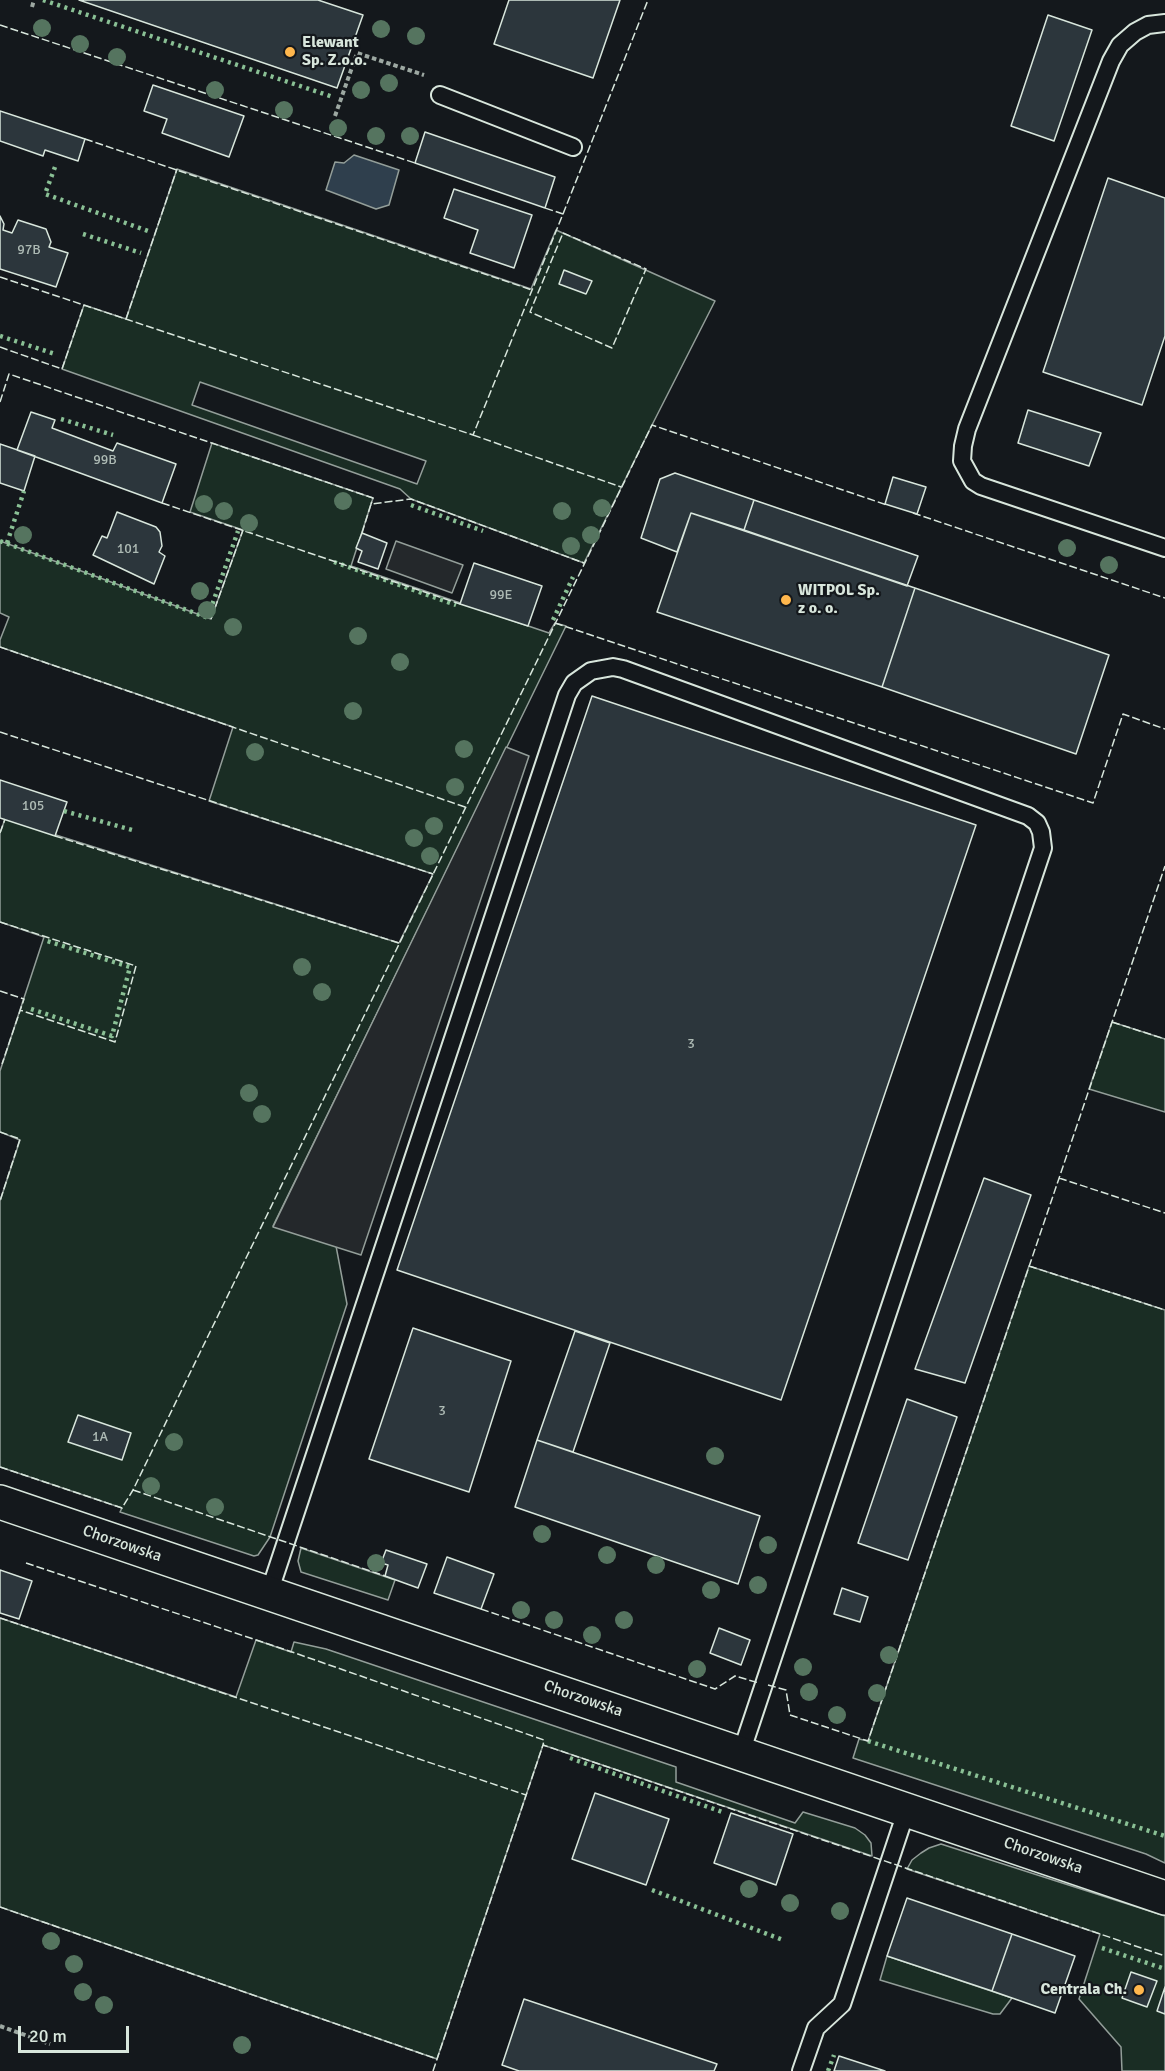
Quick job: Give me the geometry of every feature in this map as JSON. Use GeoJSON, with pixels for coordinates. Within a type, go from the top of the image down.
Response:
{"type":"FeatureCollection","features":[{"type":"Feature","properties":{"kind":"street","name":"Chorzowska"},"geometry":{"type":"LineString","coordinates":[[0,1502],[1165,1898]]}},
{"type":"Feature","properties":{"kind":"lane"},"geometry":{"type":"LineString","coordinates":[[1165,23],[1148,25],[1135,32],[1120,45],[1111,61],[967,429],[962,461],[973,481],[981,486],[1165,548]]}},
{"type":"Feature","properties":{"kind":"lane"},"geometry":{"type":"LineString","coordinates":[[440,95],[573,147]]}},
{"type":"Feature","properties":{"kind":"lane"},"geometry":{"type":"LineString","coordinates":[[269,1593],[567,695],[574,683],[591,671],[613,667],[623,669],[1028,816],[1037,823],[1043,848],[741,1753]]}},
{"type":"Feature","properties":{"kind":"lane"},"geometry":{"type":"LineString","coordinates":[[801,2071],[816,2028],[842,2004],[907,1809]]}},
{"type":"Feature","properties":{"kind":"path"},"geometry":{"type":"LineString","coordinates":[[32,7],[34,0]]}},
{"type":"Feature","properties":{"kind":"path"},"geometry":{"type":"LineString","coordinates":[[335,116],[357,53],[434,78]]}},
{"type":"Feature","properties":{"kind":"path"},"geometry":{"type":"LineString","coordinates":[[0,2026],[50,2044]]}},
{"type":"Feature","properties":{"kind":"green space"},"geometry":{"type":"Polygon","coordinates":[[[177,169],[531,289],[556,230],[715,301],[584,563],[411,499],[400,489],[62,369],[84,305],[126,319],[177,169]],[[200,382],[192,405],[417,484],[426,461],[200,382]]]}},
{"type":"Feature","properties":{"kind":"green space"},"geometry":{"type":"Polygon","coordinates":[[[212,443],[373,498],[351,566],[549,633],[555,623],[566,626],[273,1226],[336,1246],[347,1304],[270,1537],[258,1555],[254,1556],[120,1512],[122,1508],[0,1467],[0,1201],[20,1140],[0,1132],[0,1071],[44,937],[0,922],[0,833],[5,819],[399,943],[433,874],[209,801],[233,727],[0,647],[0,640],[9,617],[0,613],[0,541],[211,619],[243,530],[190,512],[212,443]]]}},
{"type":"Feature","properties":{"kind":"green space"},"geometry":{"type":"Polygon","coordinates":[[[1112,1022],[1165,1039],[1165,1112],[1089,1089],[1112,1022]]]}},
{"type":"Feature","properties":{"kind":"green space"},"geometry":{"type":"Polygon","coordinates":[[[1029,1266],[1165,1310],[1165,1863],[1146,1854],[853,1758],[859,1739],[868,1741],[1029,1266]]]}},
{"type":"Feature","properties":{"kind":"green space"},"geometry":{"type":"Polygon","coordinates":[[[301,1548],[395,1580],[388,1600],[301,1572],[298,1561],[301,1548]]]}},
{"type":"Feature","properties":{"kind":"green space"},"geometry":{"type":"Polygon","coordinates":[[[0,1618],[236,1697],[256,1640],[291,1652],[294,1642],[326,1649],[676,1767],[676,1782],[795,1823],[803,1812],[855,1828],[871,1843],[872,1856],[543,1745],[437,2059],[0,1907],[0,1618]]]}},
{"type":"Feature","properties":{"kind":"green space"},"geometry":{"type":"Polygon","coordinates":[[[941,1844],[1165,1916],[1165,2071],[1122,2071],[1121,2047],[1079,1999],[1100,1934],[907,1869],[912,1860],[921,1853],[941,1844]]]}},
{"type":"Feature","properties":{"kind":"green space"},"geometry":{"type":"Polygon","coordinates":[[[887,1956],[1012,1998],[1000,2014],[993,2014],[880,1980],[887,1956]]]}},
{"type":"Feature","properties":{"kind":"shaded area"},"geometry":{"type":"Polygon","coordinates":[[[396,541],[463,565],[452,593],[386,569],[396,541]]]}},
{"type":"Feature","properties":{"kind":"shaded area"},"geometry":{"type":"Polygon","coordinates":[[[506,747],[529,756],[361,1255],[273,1227],[506,747]]]}},
{"type":"Feature","properties":{"kind":"water"},"geometry":{"type":"Polygon","coordinates":[[[354,155],[399,170],[389,205],[376,209],[326,190],[335,162],[344,163],[354,155]]]}},
{"type":"Feature","properties":{"kind":"building","name":"Elewant Sp. Z.o.o."},"geometry":{"type":"Polygon","coordinates":[[[79,0],[318,0],[363,15],[337,88],[79,0]]]}},
{"type":"Feature","properties":{"kind":"building"},"geometry":{"type":"Polygon","coordinates":[[[509,0],[620,0],[593,78],[494,44],[509,0]]]}},
{"type":"Feature","properties":{"kind":"building"},"geometry":{"type":"Polygon","coordinates":[[[1048,15],[1092,30],[1054,141],[1011,126],[1048,15]]]}},
{"type":"Feature","properties":{"kind":"building"},"geometry":{"type":"Polygon","coordinates":[[[153,85],[244,116],[229,157],[162,133],[167,119],[144,111],[153,85]]]}},
{"type":"Feature","properties":{"kind":"building"},"geometry":{"type":"Polygon","coordinates":[[[0,111],[85,139],[78,161],[45,150],[43,156],[0,141],[0,111]]]}},
{"type":"Feature","properties":{"kind":"building"},"geometry":{"type":"Polygon","coordinates":[[[425,132],[555,177],[545,208],[415,163],[425,132]]]}},
{"type":"Feature","properties":{"kind":"building"},"geometry":{"type":"Polygon","coordinates":[[[1108,178],[1165,198],[1165,336],[1142,405],[1043,372],[1108,178]]]}},
{"type":"Feature","properties":{"kind":"building"},"geometry":{"type":"Polygon","coordinates":[[[454,189],[532,215],[514,268],[470,253],[478,230],[444,218],[454,189]]]}},
{"type":"Feature","properties":{"kind":"building"},"geometry":{"type":"Polygon","coordinates":[[[0,216],[4,224],[3,230],[12,233],[18,220],[46,229],[51,242],[49,247],[68,253],[56,287],[0,269],[0,216]]]}},
{"type":"Feature","properties":{"kind":"building"},"geometry":{"type":"Polygon","coordinates":[[[564,270],[592,281],[586,294],[559,284],[564,270]]]}},
{"type":"Feature","properties":{"kind":"building"},"geometry":{"type":"Polygon","coordinates":[[[1028,410],[1101,433],[1089,466],[1018,443],[1028,410]]]}},
{"type":"Feature","properties":{"kind":"building"},"geometry":{"type":"Polygon","coordinates":[[[31,412],[55,420],[52,428],[113,451],[117,443],[176,464],[162,503],[17,450],[31,412]]]}},
{"type":"Feature","properties":{"kind":"building"},"geometry":{"type":"Polygon","coordinates":[[[0,444],[35,456],[24,491],[0,483],[0,444]]]}},
{"type":"Feature","properties":{"kind":"building"},"geometry":{"type":"Polygon","coordinates":[[[675,473],[754,500],[744,530],[691,513],[677,552],[641,538],[660,479],[675,473]]]}},
{"type":"Feature","properties":{"kind":"building"},"geometry":{"type":"Polygon","coordinates":[[[893,477],[926,487],[917,514],[885,504],[893,477]]]}},
{"type":"Feature","properties":{"kind":"building"},"geometry":{"type":"Polygon","coordinates":[[[754,500],[918,556],[907,586],[744,530],[754,500]]]}},
{"type":"Feature","properties":{"kind":"building"},"geometry":{"type":"Polygon","coordinates":[[[117,512],[156,527],[160,532],[162,546],[159,552],[165,556],[154,584],[93,555],[102,536],[107,538],[117,512]]]}},
{"type":"Feature","properties":{"kind":"building","name":"WITPOL Sp. z o. o."},"geometry":{"type":"Polygon","coordinates":[[[691,513],[915,588],[882,687],[657,612],[691,513]]]}},
{"type":"Feature","properties":{"kind":"building"},"geometry":{"type":"Polygon","coordinates":[[[362,533],[387,543],[378,569],[358,562],[362,551],[356,548],[362,533]]]}},
{"type":"Feature","properties":{"kind":"building"},"geometry":{"type":"Polygon","coordinates":[[[474,563],[542,586],[528,626],[460,604],[474,563]]]}},
{"type":"Feature","properties":{"kind":"building"},"geometry":{"type":"Polygon","coordinates":[[[915,588],[1109,655],[1076,754],[882,687],[915,588]]]}},
{"type":"Feature","properties":{"kind":"building"},"geometry":{"type":"Polygon","coordinates":[[[592,696],[976,825],[781,1400],[397,1270],[592,696]]]}},
{"type":"Feature","properties":{"kind":"building"},"geometry":{"type":"Polygon","coordinates":[[[0,780],[67,802],[55,836],[0,818],[0,780]]]}},
{"type":"Feature","properties":{"kind":"building"},"geometry":{"type":"Polygon","coordinates":[[[984,1178],[1031,1195],[965,1383],[915,1369],[984,1178]]]}},
{"type":"Feature","properties":{"kind":"building"},"geometry":{"type":"Polygon","coordinates":[[[413,1328],[511,1361],[469,1492],[369,1459],[413,1328]]]}},
{"type":"Feature","properties":{"kind":"building"},"geometry":{"type":"Polygon","coordinates":[[[575,1331],[610,1343],[573,1452],[537,1440],[575,1331]]]}},
{"type":"Feature","properties":{"kind":"building"},"geometry":{"type":"Polygon","coordinates":[[[907,1399],[957,1417],[908,1560],[858,1543],[907,1399]]]}},
{"type":"Feature","properties":{"kind":"building"},"geometry":{"type":"Polygon","coordinates":[[[78,1415],[131,1433],[122,1460],[68,1442],[78,1415]]]}},
{"type":"Feature","properties":{"kind":"building"},"geometry":{"type":"Polygon","coordinates":[[[537,1440],[760,1516],[738,1584],[515,1507],[537,1440]]]}},
{"type":"Feature","properties":{"kind":"building"},"geometry":{"type":"Polygon","coordinates":[[[386,1550],[427,1564],[418,1588],[385,1576],[388,1565],[381,1563],[386,1550]]]}},
{"type":"Feature","properties":{"kind":"building"},"geometry":{"type":"Polygon","coordinates":[[[447,1557],[494,1574],[481,1609],[434,1593],[447,1557]]]}},
{"type":"Feature","properties":{"kind":"building"},"geometry":{"type":"Polygon","coordinates":[[[0,1570],[32,1581],[19,1619],[0,1613],[0,1570]]]}},
{"type":"Feature","properties":{"kind":"building"},"geometry":{"type":"Polygon","coordinates":[[[842,1588],[868,1597],[860,1622],[834,1614],[842,1588]]]}},
{"type":"Feature","properties":{"kind":"building"},"geometry":{"type":"Polygon","coordinates":[[[719,1628],[750,1640],[741,1665],[710,1653],[719,1628]]]}},
{"type":"Feature","properties":{"kind":"building"},"geometry":{"type":"Polygon","coordinates":[[[595,1793],[669,1819],[646,1885],[572,1859],[595,1793]]]}},
{"type":"Feature","properties":{"kind":"building"},"geometry":{"type":"Polygon","coordinates":[[[731,1813],[793,1834],[776,1885],[714,1863],[731,1813]]]}},
{"type":"Feature","properties":{"kind":"building"},"geometry":{"type":"Polygon","coordinates":[[[907,1898],[1012,1934],[992,1991],[887,1956],[907,1898]]]}},
{"type":"Feature","properties":{"kind":"building"},"geometry":{"type":"Polygon","coordinates":[[[1012,1934],[1075,1956],[1055,2013],[992,1991],[1012,1934]]]}},
{"type":"Feature","properties":{"kind":"building","name":"Centrala Ch."},"geometry":{"type":"Polygon","coordinates":[[[1131,1972],[1157,1981],[1147,2007],[1122,1998],[1131,1972]]]}},
{"type":"Feature","properties":{"kind":"building"},"geometry":{"type":"Polygon","coordinates":[[[1165,1987],[1165,2014],[1157,2011],[1165,1987]]]}},
{"type":"Feature","properties":{"kind":"building"},"geometry":{"type":"Polygon","coordinates":[[[524,1999],[717,2064],[714,2071],[519,2071],[502,2065],[524,1999]]]}},
{"type":"Feature","properties":{"kind":"building"},"geometry":{"type":"Polygon","coordinates":[[[839,2056],[885,2071],[834,2071],[839,2056]]]}},
{"type":"Feature","properties":{"kind":"hedge"},"geometry":{"type":"LineString","coordinates":[[43,0],[333,97]]}},
{"type":"Feature","properties":{"kind":"hedge"},"geometry":{"type":"LineString","coordinates":[[55,167],[45,194],[151,232]]}},
{"type":"Feature","properties":{"kind":"hedge"},"geometry":{"type":"LineString","coordinates":[[83,234],[141,253]]}},
{"type":"Feature","properties":{"kind":"hedge"},"geometry":{"type":"LineString","coordinates":[[0,336],[55,354]]}},
{"type":"Feature","properties":{"kind":"hedge"},"geometry":{"type":"LineString","coordinates":[[61,419],[113,435]]}},
{"type":"Feature","properties":{"kind":"hedge"},"geometry":{"type":"LineString","coordinates":[[7,543],[24,491]]}},
{"type":"Feature","properties":{"kind":"hedge"},"geometry":{"type":"LineString","coordinates":[[411,505],[483,531]]}},
{"type":"Feature","properties":{"kind":"hedge"},"geometry":{"type":"LineString","coordinates":[[210,611],[238,531]]}},
{"type":"Feature","properties":{"kind":"hedge"},"geometry":{"type":"LineString","coordinates":[[0,541],[211,619]]}},
{"type":"Feature","properties":{"kind":"hedge"},"geometry":{"type":"LineString","coordinates":[[334,562],[456,605]]}},
{"type":"Feature","properties":{"kind":"hedge"},"geometry":{"type":"LineString","coordinates":[[553,620],[573,577]]}},
{"type":"Feature","properties":{"kind":"hedge"},"geometry":{"type":"LineString","coordinates":[[64,811],[136,831]]}},
{"type":"Feature","properties":{"kind":"hedge"},"geometry":{"type":"LineString","coordinates":[[31,1009],[112,1036],[130,967],[47,941]]}},
{"type":"Feature","properties":{"kind":"hedge"},"geometry":{"type":"LineString","coordinates":[[868,1741],[1165,1836]]}},
{"type":"Feature","properties":{"kind":"hedge"},"geometry":{"type":"LineString","coordinates":[[570,1758],[725,1813]]}},
{"type":"Feature","properties":{"kind":"hedge"},"geometry":{"type":"LineString","coordinates":[[652,1890],[783,1940]]}},
{"type":"Feature","properties":{"kind":"hedge"},"geometry":{"type":"LineString","coordinates":[[1102,1948],[1165,1969]]}},
{"type":"Feature","properties":{"kind":"hedge"},"geometry":{"type":"LineString","coordinates":[[828,2071],[834,2055]]}},
{"type":"Feature","properties":{"kind":"fence"},"geometry":{"type":"LineString","coordinates":[[563,214],[648,0]]}},
{"type":"Feature","properties":{"kind":"fence"},"geometry":{"type":"LineString","coordinates":[[0,25],[415,163]]}},
{"type":"Feature","properties":{"kind":"fence"},"geometry":{"type":"LineString","coordinates":[[85,139],[532,290]]}},
{"type":"Feature","properties":{"kind":"fence"},"geometry":{"type":"LineString","coordinates":[[126,319],[177,169]]}},
{"type":"Feature","properties":{"kind":"fence"},"geometry":{"type":"LineString","coordinates":[[0,277],[473,435],[563,214],[545,208]]}},
{"type":"Feature","properties":{"kind":"fence"},"geometry":{"type":"LineString","coordinates":[[563,233],[646,269],[612,348],[530,312],[563,233]]}},
{"type":"Feature","properties":{"kind":"fence"},"geometry":{"type":"LineString","coordinates":[[0,347],[62,369],[84,305]]}},
{"type":"Feature","properties":{"kind":"fence"},"geometry":{"type":"LineString","coordinates":[[0,402],[9,374],[373,498],[371,504]]}},
{"type":"Feature","properties":{"kind":"fence"},"geometry":{"type":"LineString","coordinates":[[0,1467],[122,1508],[133,1490],[652,425],[887,505]]}},
{"type":"Feature","properties":{"kind":"fence"},"geometry":{"type":"LineString","coordinates":[[473,435],[621,487]]}},
{"type":"Feature","properties":{"kind":"fence"},"geometry":{"type":"LineString","coordinates":[[362,533],[371,504],[411,499],[584,563]]}},
{"type":"Feature","properties":{"kind":"fence"},"geometry":{"type":"LineString","coordinates":[[162,503],[460,604]]}},
{"type":"Feature","properties":{"kind":"fence"},"geometry":{"type":"LineString","coordinates":[[913,513],[1165,598]]}},
{"type":"Feature","properties":{"kind":"fence"},"geometry":{"type":"LineString","coordinates":[[211,619],[243,530]]}},
{"type":"Feature","properties":{"kind":"fence"},"geometry":{"type":"LineString","coordinates":[[555,623],[1093,803],[1123,714],[1165,729]]}},
{"type":"Feature","properties":{"kind":"fence"},"geometry":{"type":"LineString","coordinates":[[0,647],[465,807]]}},
{"type":"Feature","properties":{"kind":"fence"},"geometry":{"type":"LineString","coordinates":[[0,732],[433,874]]}},
{"type":"Feature","properties":{"kind":"fence"},"geometry":{"type":"LineString","coordinates":[[0,833],[5,819]]}},
{"type":"Feature","properties":{"kind":"fence"},"geometry":{"type":"LineString","coordinates":[[55,836],[399,943]]}},
{"type":"Feature","properties":{"kind":"fence"},"geometry":{"type":"LineString","coordinates":[[768,1685],[786,1690],[790,1715],[868,1741],[1165,866]]}},
{"type":"Feature","properties":{"kind":"fence"},"geometry":{"type":"LineString","coordinates":[[0,922],[136,966],[115,1042],[20,1010]]}},
{"type":"Feature","properties":{"kind":"fence"},"geometry":{"type":"LineString","coordinates":[[0,991],[24,999],[2,1064]]}},
{"type":"Feature","properties":{"kind":"fence"},"geometry":{"type":"LineString","coordinates":[[1112,1022],[1165,1039]]}},
{"type":"Feature","properties":{"kind":"fence"},"geometry":{"type":"LineString","coordinates":[[0,1132],[20,1139],[0,1201]]}},
{"type":"Feature","properties":{"kind":"fence"},"geometry":{"type":"LineString","coordinates":[[1059,1178],[1165,1213]]}},
{"type":"Feature","properties":{"kind":"fence"},"geometry":{"type":"LineString","coordinates":[[1029,1266],[1165,1310]]}},
{"type":"Feature","properties":{"kind":"fence"},"geometry":{"type":"LineString","coordinates":[[133,1490],[385,1576]]}},
{"type":"Feature","properties":{"kind":"fence"},"geometry":{"type":"LineString","coordinates":[[26,1563],[544,1740],[543,1745]]}},
{"type":"Feature","properties":{"kind":"fence"},"geometry":{"type":"LineString","coordinates":[[481,1609],[715,1689],[735,1676],[759,1683]]}},
{"type":"Feature","properties":{"kind":"fence"},"geometry":{"type":"LineString","coordinates":[[0,1618],[526,1795]]}},
{"type":"Feature","properties":{"kind":"fence"},"geometry":{"type":"LineString","coordinates":[[433,2071],[543,1745],[1165,1956]]}},
{"type":"Feature","properties":{"kind":"fence"},"geometry":{"type":"LineString","coordinates":[[0,1907],[437,2059]]}},
{"type":"Feature","properties":{"kind":"place","name":"Elewant Sp. Z.o.o."},"geometry":{"type":"Point","coordinates":[290,52]}},
{"type":"Feature","properties":{"kind":"place","name":"WITPOL Sp. z o. o."},"geometry":{"type":"Point","coordinates":[786,600]}},
{"type":"Feature","properties":{"kind":"place","name":"Centrala Ch."},"geometry":{"type":"Point","coordinates":[1139,1990]}}]}
